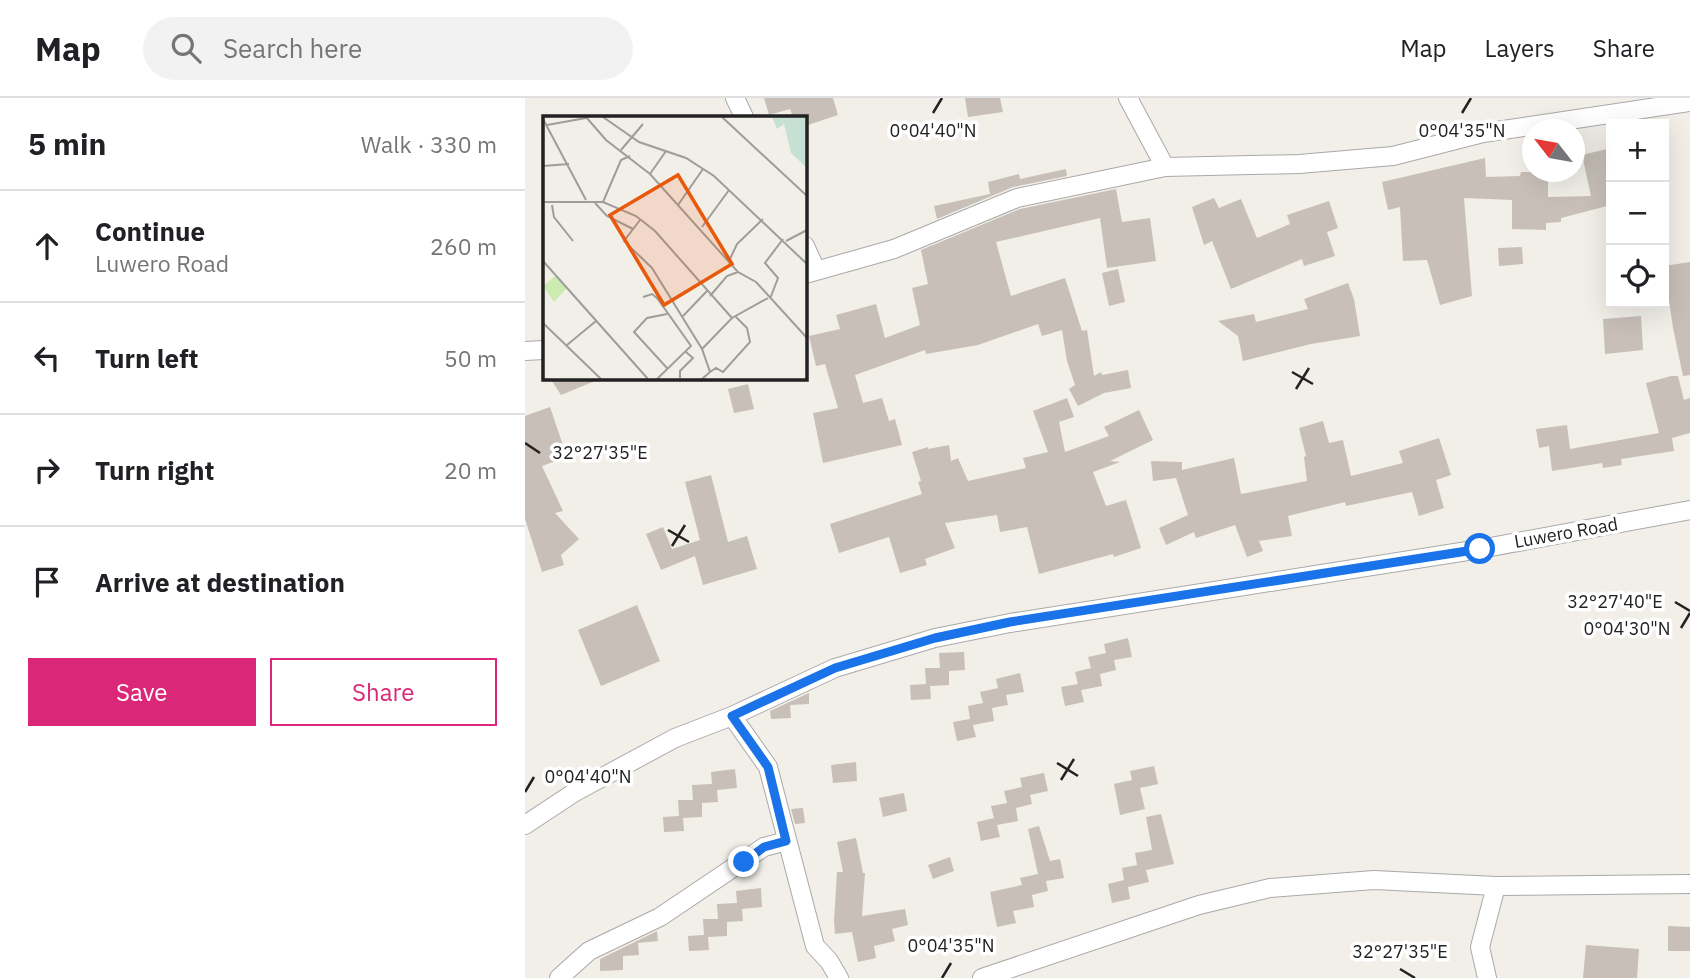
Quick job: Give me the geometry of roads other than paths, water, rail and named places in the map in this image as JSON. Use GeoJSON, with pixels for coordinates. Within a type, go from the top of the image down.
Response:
{"type":"FeatureCollection","features":[{"type":"Feature","properties":{"kind":"street"},"geometry":{"type":"LineString","coordinates":[[735,98],[744,116]]}},
{"type":"Feature","properties":{"kind":"street"},"geometry":{"type":"LineString","coordinates":[[1128,98],[1165,167]]}},
{"type":"Feature","properties":{"kind":"street"},"geometry":{"type":"LineString","coordinates":[[807,255],[811,272],[894,250],[1017,198],[1165,167],[1299,164],[1393,156],[1483,133],[1643,104],[1690,102]]}},
{"type":"Feature","properties":{"kind":"street"},"geometry":{"type":"LineString","coordinates":[[525,351],[543,350]]}},
{"type":"Feature","properties":{"kind":"street","name":"Luwero Road"},"geometry":{"type":"LineString","coordinates":[[525,825],[575,792],[675,738],[732,716],[835,668],[935,638],[1010,622],[1480,549],[1690,510]]}},
{"type":"Feature","properties":{"kind":"street"},"geometry":{"type":"LineString","coordinates":[[732,716],[768,767],[815,946],[829,961],[839,978]]}},
{"type":"Feature","properties":{"kind":"street"},"geometry":{"type":"LineString","coordinates":[[559,978],[589,951],[660,917],[764,847],[786,841]]}},
{"type":"Feature","properties":{"kind":"street"},"geometry":{"type":"LineString","coordinates":[[982,978],[1199,905],[1270,888],[1374,880],[1496,886],[1690,884]]}},
{"type":"Feature","properties":{"kind":"street"},"geometry":{"type":"LineString","coordinates":[[1487,978],[1480,947],[1496,886]]}}]}
